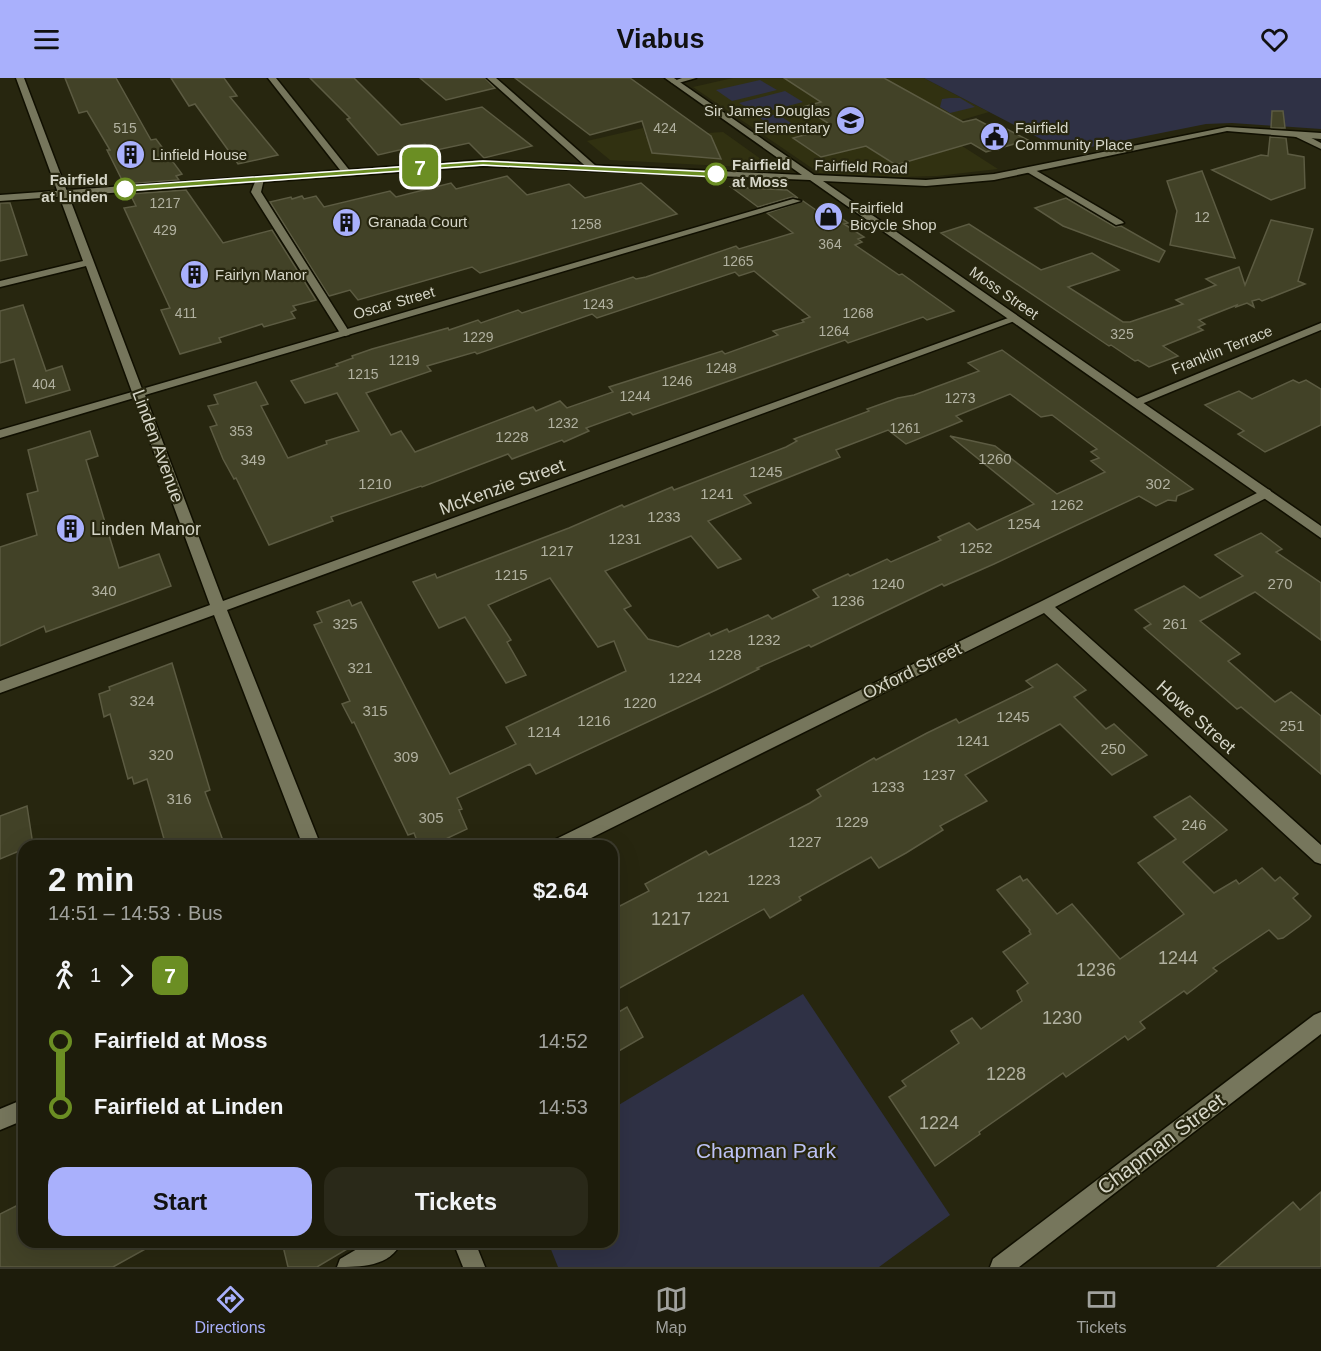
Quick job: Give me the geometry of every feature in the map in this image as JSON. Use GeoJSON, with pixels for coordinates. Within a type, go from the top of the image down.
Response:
{"type":"FeatureCollection","features":[{"type":"Feature","properties":{"kind":"street","name":"Linden Avenue"},"geometry":{"type":"LineString","coordinates":[[20,78],[219,609],[310,840]]}},
{"type":"Feature","properties":{"kind":"street"},"geometry":{"type":"LineString","coordinates":[[272,78],[347,173]]}},
{"type":"Feature","properties":{"kind":"street"},"geometry":{"type":"LineString","coordinates":[[492,78],[594,169]]}},
{"type":"Feature","properties":{"kind":"street"},"geometry":{"type":"LineString","coordinates":[[672,80],[692,78]]}},
{"type":"Feature","properties":{"kind":"street","name":"Moss Street"},"geometry":{"type":"LineString","coordinates":[[672,80],[1321,532]]}},
{"type":"Feature","properties":{"kind":"street","name":"Fairfield Road"},"geometry":{"type":"LineString","coordinates":[[0,198],[483,163],[927,183],[994,177],[1227,129],[1321,136]]}},
{"type":"Feature","properties":{"kind":"street"},"geometry":{"type":"LineString","coordinates":[[1296,134],[1321,146]]}},
{"type":"Feature","properties":{"kind":"street"},"geometry":{"type":"LineString","coordinates":[[1030,170],[1119,223]]}},
{"type":"Feature","properties":{"kind":"street"},"geometry":{"type":"LineString","coordinates":[[260,179],[256,192],[345,333]]}},
{"type":"Feature","properties":{"kind":"street","name":"Oscar Street"},"geometry":{"type":"LineString","coordinates":[[0,434],[796,201]]}},
{"type":"Feature","properties":{"kind":"street"},"geometry":{"type":"LineString","coordinates":[[0,284],[90,262]]}},
{"type":"Feature","properties":{"kind":"street","name":"McKenzie Street"},"geometry":{"type":"LineString","coordinates":[[0,687],[1015,319]]}},
{"type":"Feature","properties":{"kind":"street","name":"Franklin Terrace"},"geometry":{"type":"LineString","coordinates":[[1135,402],[1321,326]]}},
{"type":"Feature","properties":{"kind":"street","name":"Oxford Street"},"geometry":{"type":"LineString","coordinates":[[570,840],[1045,606],[1265,494]]}},
{"type":"Feature","properties":{"kind":"street","name":"Howe Street"},"geometry":{"type":"LineString","coordinates":[[1045,606],[1321,856]]}},
{"type":"Feature","properties":{"kind":"street","name":"Chapman Street"},"geometry":{"type":"LineString","coordinates":[[1001,1267],[1321,1022]]}},
{"type":"Feature","properties":{"kind":"street"},"geometry":{"type":"LineString","coordinates":[[0,1120],[18,1111]]}},
{"type":"Feature","properties":{"kind":"street"},"geometry":{"type":"LineString","coordinates":[[348,1267],[380,1248]]}},
{"type":"Feature","properties":{"kind":"street"},"geometry":{"type":"LineString","coordinates":[[466,1248],[474,1267]]}},
{"type":"Feature","properties":{"kind":"shaded area","name":"Sir James Douglas Elementary"},"geometry":{"type":"Polygon","coordinates":[[[733,78],[924,78],[989,112],[934,128],[998,169],[937,176],[899,177],[819,173],[693,87],[733,78]]]}},
{"type":"Feature","properties":{"kind":"shaded area"},"geometry":{"type":"Polygon","coordinates":[[[643,128],[646,137],[723,132],[768,164],[762,168],[610,160],[587,141],[643,128]]]}},
{"type":"Feature","properties":{"kind":"green space"},"geometry":{"type":"Polygon","coordinates":[[[924,78],[1321,78],[1321,129],[1232,123],[1206,124],[1066,152],[924,78]]]}},
{"type":"Feature","properties":{"kind":"green space"},"geometry":{"type":"Polygon","coordinates":[[[760,80],[777,90],[732,101],[716,90],[760,80]]]}},
{"type":"Feature","properties":{"kind":"green space"},"geometry":{"type":"Polygon","coordinates":[[[785,91],[803,102],[757,114],[739,103],[785,91]]]}},
{"type":"Feature","properties":{"kind":"green space"},"geometry":{"type":"Polygon","coordinates":[[[960,98],[975,107],[950,113],[940,107],[942,99],[960,98]]]}},
{"type":"Feature","properties":{"kind":"green space"},"geometry":{"type":"Polygon","coordinates":[[[777,114],[799,128],[786,132],[778,126],[773,128],[760,118],[777,114]]]}},
{"type":"Feature","properties":{"kind":"green space","name":"Chapman Park"},"geometry":{"type":"Polygon","coordinates":[[[803,994],[950,1215],[879,1267],[558,1267],[550,1248],[618,1248],[618,1105],[803,994]]]}},
{"type":"Feature","properties":{"kind":"building"},"geometry":{"type":"Polygon","coordinates":[[[65,78],[116,78],[151,140],[156,139],[182,174],[176,176],[179,180],[124,184],[107,150],[110,150],[87,111],[79,113],[65,78]]]}},
{"type":"Feature","properties":{"kind":"building"},"geometry":{"type":"Polygon","coordinates":[[[171,78],[224,78],[237,96],[230,97],[278,155],[238,164],[195,104],[189,106],[171,78]]]}},
{"type":"Feature","properties":{"kind":"building"},"geometry":{"type":"Polygon","coordinates":[[[310,78],[354,78],[401,125],[482,107],[532,146],[484,158],[469,143],[432,151],[425,144],[378,155],[347,119],[350,118],[310,78]]]}},
{"type":"Feature","properties":{"kind":"building"},"geometry":{"type":"Polygon","coordinates":[[[420,78],[485,78],[495,88],[446,100],[420,78]]]}},
{"type":"Feature","properties":{"kind":"building"},"geometry":{"type":"Polygon","coordinates":[[[515,78],[630,78],[711,136],[721,159],[652,153],[642,121],[590,135],[515,78]]]}},
{"type":"Feature","properties":{"kind":"building"},"geometry":{"type":"Polygon","coordinates":[[[784,78],[884,78],[963,122],[976,119],[989,126],[997,124],[1028,140],[986,152],[971,143],[896,165],[866,146],[821,157],[793,138],[831,125],[803,107],[821,102],[784,78]]]}},
{"type":"Feature","properties":{"kind":"building"},"geometry":{"type":"Polygon","coordinates":[[[1272,111],[1283,111],[1285,128],[1271,128],[1272,111]]]}},
{"type":"Feature","properties":{"kind":"building"},"geometry":{"type":"Polygon","coordinates":[[[1270,137],[1286,138],[1288,154],[1304,157],[1305,188],[1271,200],[1212,170],[1261,155],[1268,156],[1270,137]]]}},
{"type":"Feature","properties":{"kind":"building"},"geometry":{"type":"Polygon","coordinates":[[[1202,171],[1235,258],[1170,245],[1177,211],[1167,181],[1202,171]]]}},
{"type":"Feature","properties":{"kind":"building"},"geometry":{"type":"Polygon","coordinates":[[[507,176],[527,195],[569,184],[585,198],[641,183],[677,214],[480,273],[472,267],[358,300],[350,290],[329,296],[270,202],[291,197],[292,199],[302,196],[304,199],[316,196],[324,207],[390,191],[396,197],[451,183],[456,189],[507,176]]]}},
{"type":"Feature","properties":{"kind":"building"},"geometry":{"type":"Polygon","coordinates":[[[731,187],[787,190],[798,198],[792,197],[758,207],[731,187]]]}},
{"type":"Feature","properties":{"kind":"building"},"geometry":{"type":"Polygon","coordinates":[[[186,190],[223,243],[272,230],[316,300],[293,306],[296,310],[291,312],[295,318],[264,327],[262,324],[219,338],[221,342],[180,354],[161,310],[170,308],[124,208],[136,206],[130,194],[186,190]]]}},
{"type":"Feature","properties":{"kind":"building"},"geometry":{"type":"Polygon","coordinates":[[[1066,198],[1115,227],[1121,226],[1165,251],[1159,262],[1063,226],[1035,208],[1066,198]]]}},
{"type":"Feature","properties":{"kind":"building"},"geometry":{"type":"Polygon","coordinates":[[[803,201],[816,210],[826,207],[848,223],[844,224],[864,237],[858,239],[862,242],[855,245],[899,275],[902,274],[954,311],[927,320],[923,317],[848,343],[845,340],[633,415],[630,412],[586,428],[589,431],[564,442],[562,440],[512,459],[508,454],[422,487],[331,517],[333,521],[269,545],[236,478],[234,479],[223,459],[210,427],[217,425],[208,406],[218,404],[214,395],[256,382],[268,404],[261,406],[288,458],[327,444],[326,441],[359,431],[337,393],[305,403],[291,381],[338,366],[336,364],[372,349],[448,328],[449,330],[478,320],[481,323],[518,310],[522,313],[633,277],[636,279],[646,277],[736,246],[739,249],[793,233],[767,213],[803,201]],[[754,271],[739,276],[735,272],[597,318],[592,314],[477,354],[475,352],[427,366],[431,371],[366,393],[391,435],[401,431],[415,452],[533,407],[536,411],[560,401],[567,408],[613,392],[609,387],[722,351],[725,354],[778,335],[773,331],[804,322],[802,320],[810,317],[754,271]]]}},
{"type":"Feature","properties":{"kind":"building"},"geometry":{"type":"Polygon","coordinates":[[[0,203],[10,203],[27,255],[0,261],[0,203]]]}},
{"type":"Feature","properties":{"kind":"building"},"geometry":{"type":"Polygon","coordinates":[[[1271,220],[1313,229],[1298,281],[1305,284],[1262,301],[1259,299],[1252,301],[1254,307],[1247,303],[1236,307],[1237,305],[1199,320],[1205,324],[1198,327],[1203,330],[1163,346],[1178,356],[1149,367],[1138,360],[1135,361],[1111,345],[1109,346],[941,233],[969,224],[1041,270],[1092,253],[1119,270],[1068,287],[1123,322],[1130,322],[1183,304],[1176,300],[1216,285],[1206,279],[1239,267],[1245,285],[1271,220]]]}},
{"type":"Feature","properties":{"kind":"building"},"geometry":{"type":"Polygon","coordinates":[[[23,305],[46,371],[62,366],[70,390],[26,403],[14,359],[0,363],[0,311],[23,305]]]}},
{"type":"Feature","properties":{"kind":"building"},"geometry":{"type":"Polygon","coordinates":[[[1002,350],[1193,489],[1177,496],[1176,501],[1168,500],[1156,506],[1139,496],[994,564],[944,586],[942,584],[811,647],[809,645],[757,668],[759,669],[536,774],[530,764],[457,798],[467,829],[444,840],[417,840],[414,833],[408,835],[354,722],[352,723],[342,704],[350,701],[314,625],[322,622],[317,612],[349,600],[352,606],[361,602],[450,774],[516,744],[506,727],[626,671],[614,641],[598,647],[550,578],[488,605],[511,640],[507,642],[526,675],[506,683],[465,617],[439,628],[413,582],[435,574],[437,578],[569,528],[622,505],[624,507],[672,487],[674,490],[786,447],[797,441],[794,439],[869,411],[867,409],[914,395],[979,371],[968,363],[1002,350]],[[1010,394],[956,416],[962,421],[906,444],[888,430],[836,450],[840,457],[744,495],[751,503],[708,521],[741,559],[718,568],[691,536],[605,571],[631,606],[624,609],[648,639],[678,647],[709,633],[711,636],[727,629],[729,632],[768,615],[772,619],[819,597],[813,590],[848,574],[850,576],[887,559],[891,562],[941,540],[938,537],[969,523],[977,530],[1034,504],[950,436],[995,446],[1057,494],[1105,472],[1091,461],[1099,458],[1091,452],[1097,449],[1052,415],[1041,417],[1010,394]]]}},
{"type":"Feature","properties":{"kind":"building"},"geometry":{"type":"Polygon","coordinates":[[[1293,380],[1299,383],[1306,380],[1321,389],[1321,425],[1265,452],[1238,434],[1244,431],[1205,405],[1239,391],[1252,399],[1293,380]]]}},
{"type":"Feature","properties":{"kind":"building"},"geometry":{"type":"Polygon","coordinates":[[[90,431],[98,456],[86,460],[119,568],[159,554],[171,586],[46,632],[44,626],[0,646],[0,547],[37,535],[27,494],[38,491],[28,450],[90,431]]]}},
{"type":"Feature","properties":{"kind":"building"},"geometry":{"type":"Polygon","coordinates":[[[1261,533],[1282,549],[1276,552],[1321,583],[1321,640],[1255,592],[1200,621],[1240,654],[1228,661],[1275,702],[1291,692],[1321,716],[1321,774],[1241,707],[1237,709],[1144,628],[1151,624],[1135,610],[1184,586],[1200,598],[1243,576],[1215,555],[1261,533]]]}},
{"type":"Feature","properties":{"kind":"building"},"geometry":{"type":"Polygon","coordinates":[[[172,663],[210,790],[205,792],[223,840],[164,840],[147,779],[134,784],[132,777],[128,779],[110,714],[104,717],[99,694],[110,690],[109,687],[172,663]]]}},
{"type":"Feature","properties":{"kind":"building"},"geometry":{"type":"Polygon","coordinates":[[[1057,664],[1086,690],[1074,697],[1106,729],[1114,724],[1147,755],[1112,775],[1060,724],[965,775],[987,801],[940,826],[943,830],[906,853],[879,868],[871,857],[799,897],[801,900],[770,918],[764,909],[618,989],[618,907],[649,891],[645,884],[706,851],[709,855],[810,803],[821,796],[817,790],[874,758],[876,760],[956,719],[959,723],[1033,687],[1026,681],[1057,664]]]}},
{"type":"Feature","properties":{"kind":"building"},"geometry":{"type":"Polygon","coordinates":[[[1190,796],[1227,830],[1183,862],[1214,893],[1236,880],[1239,884],[1262,868],[1275,881],[1280,877],[1298,894],[1293,898],[1311,916],[1309,919],[1283,938],[1278,939],[1269,930],[1213,968],[1217,971],[1187,994],[1184,991],[1140,1022],[1145,1028],[1128,1040],[1125,1036],[1066,1077],[1063,1073],[935,1166],[889,1097],[906,1086],[902,1081],[959,1043],[951,1031],[972,1018],[981,1029],[1022,1001],[1017,991],[1028,983],[1003,952],[1031,934],[997,890],[1020,876],[1023,881],[1027,879],[1057,914],[1072,904],[1120,959],[1184,914],[1138,863],[1176,839],[1154,817],[1190,796]]]}},
{"type":"Feature","properties":{"kind":"building"},"geometry":{"type":"Polygon","coordinates":[[[27,806],[32,840],[18,840],[18,852],[0,859],[0,816],[27,806]]]}},
{"type":"Feature","properties":{"kind":"building"},"geometry":{"type":"Polygon","coordinates":[[[627,1007],[643,1037],[618,1052],[618,1012],[627,1007]]]}},
{"type":"Feature","properties":{"kind":"building"},"geometry":{"type":"Polygon","coordinates":[[[1321,1192],[1321,1267],[1217,1267],[1293,1202],[1300,1210],[1321,1192]]]}},
{"type":"Feature","properties":{"kind":"building"},"geometry":{"type":"Polygon","coordinates":[[[18,1205],[18,1248],[147,1248],[113,1267],[0,1267],[0,1214],[18,1205]]]}},
{"type":"Feature","properties":{"kind":"building"},"geometry":{"type":"Polygon","coordinates":[[[283,1248],[349,1248],[317,1267],[288,1267],[283,1248]]]}},
{"type":"Feature","properties":{"kind":"bus line","name":"7"},"geometry":{"type":"LineString","coordinates":[[125,189],[483,163],[716,174]]}},
{"type":"Feature","properties":{"kind":"place","name":"Sir James Douglas Elementary"},"geometry":{"type":"Point","coordinates":[851,120]}},
{"type":"Feature","properties":{"kind":"place","name":"Fairfield Community Place"},"geometry":{"type":"Point","coordinates":[994,137]}},
{"type":"Feature","properties":{"kind":"place","name":"Linfield House"},"geometry":{"type":"Point","coordinates":[131,155]}},
{"type":"Feature","properties":{"kind":"place","name":"Fairfield at Moss"},"geometry":{"type":"Point","coordinates":[716,174]}},
{"type":"Feature","properties":{"kind":"place","name":"Fairfield at Linden"},"geometry":{"type":"Point","coordinates":[125,189]}},
{"type":"Feature","properties":{"kind":"place","name":"Fairfield Bicycle Shop"},"geometry":{"type":"Point","coordinates":[829,217]}},
{"type":"Feature","properties":{"kind":"place","name":"Granada Court"},"geometry":{"type":"Point","coordinates":[347,222]}},
{"type":"Feature","properties":{"kind":"place","name":"Fairlyn Manor"},"geometry":{"type":"Point","coordinates":[194,275]}},
{"type":"Feature","properties":{"kind":"place","name":"Linden Manor"},"geometry":{"type":"Point","coordinates":[70,529]}}]}
